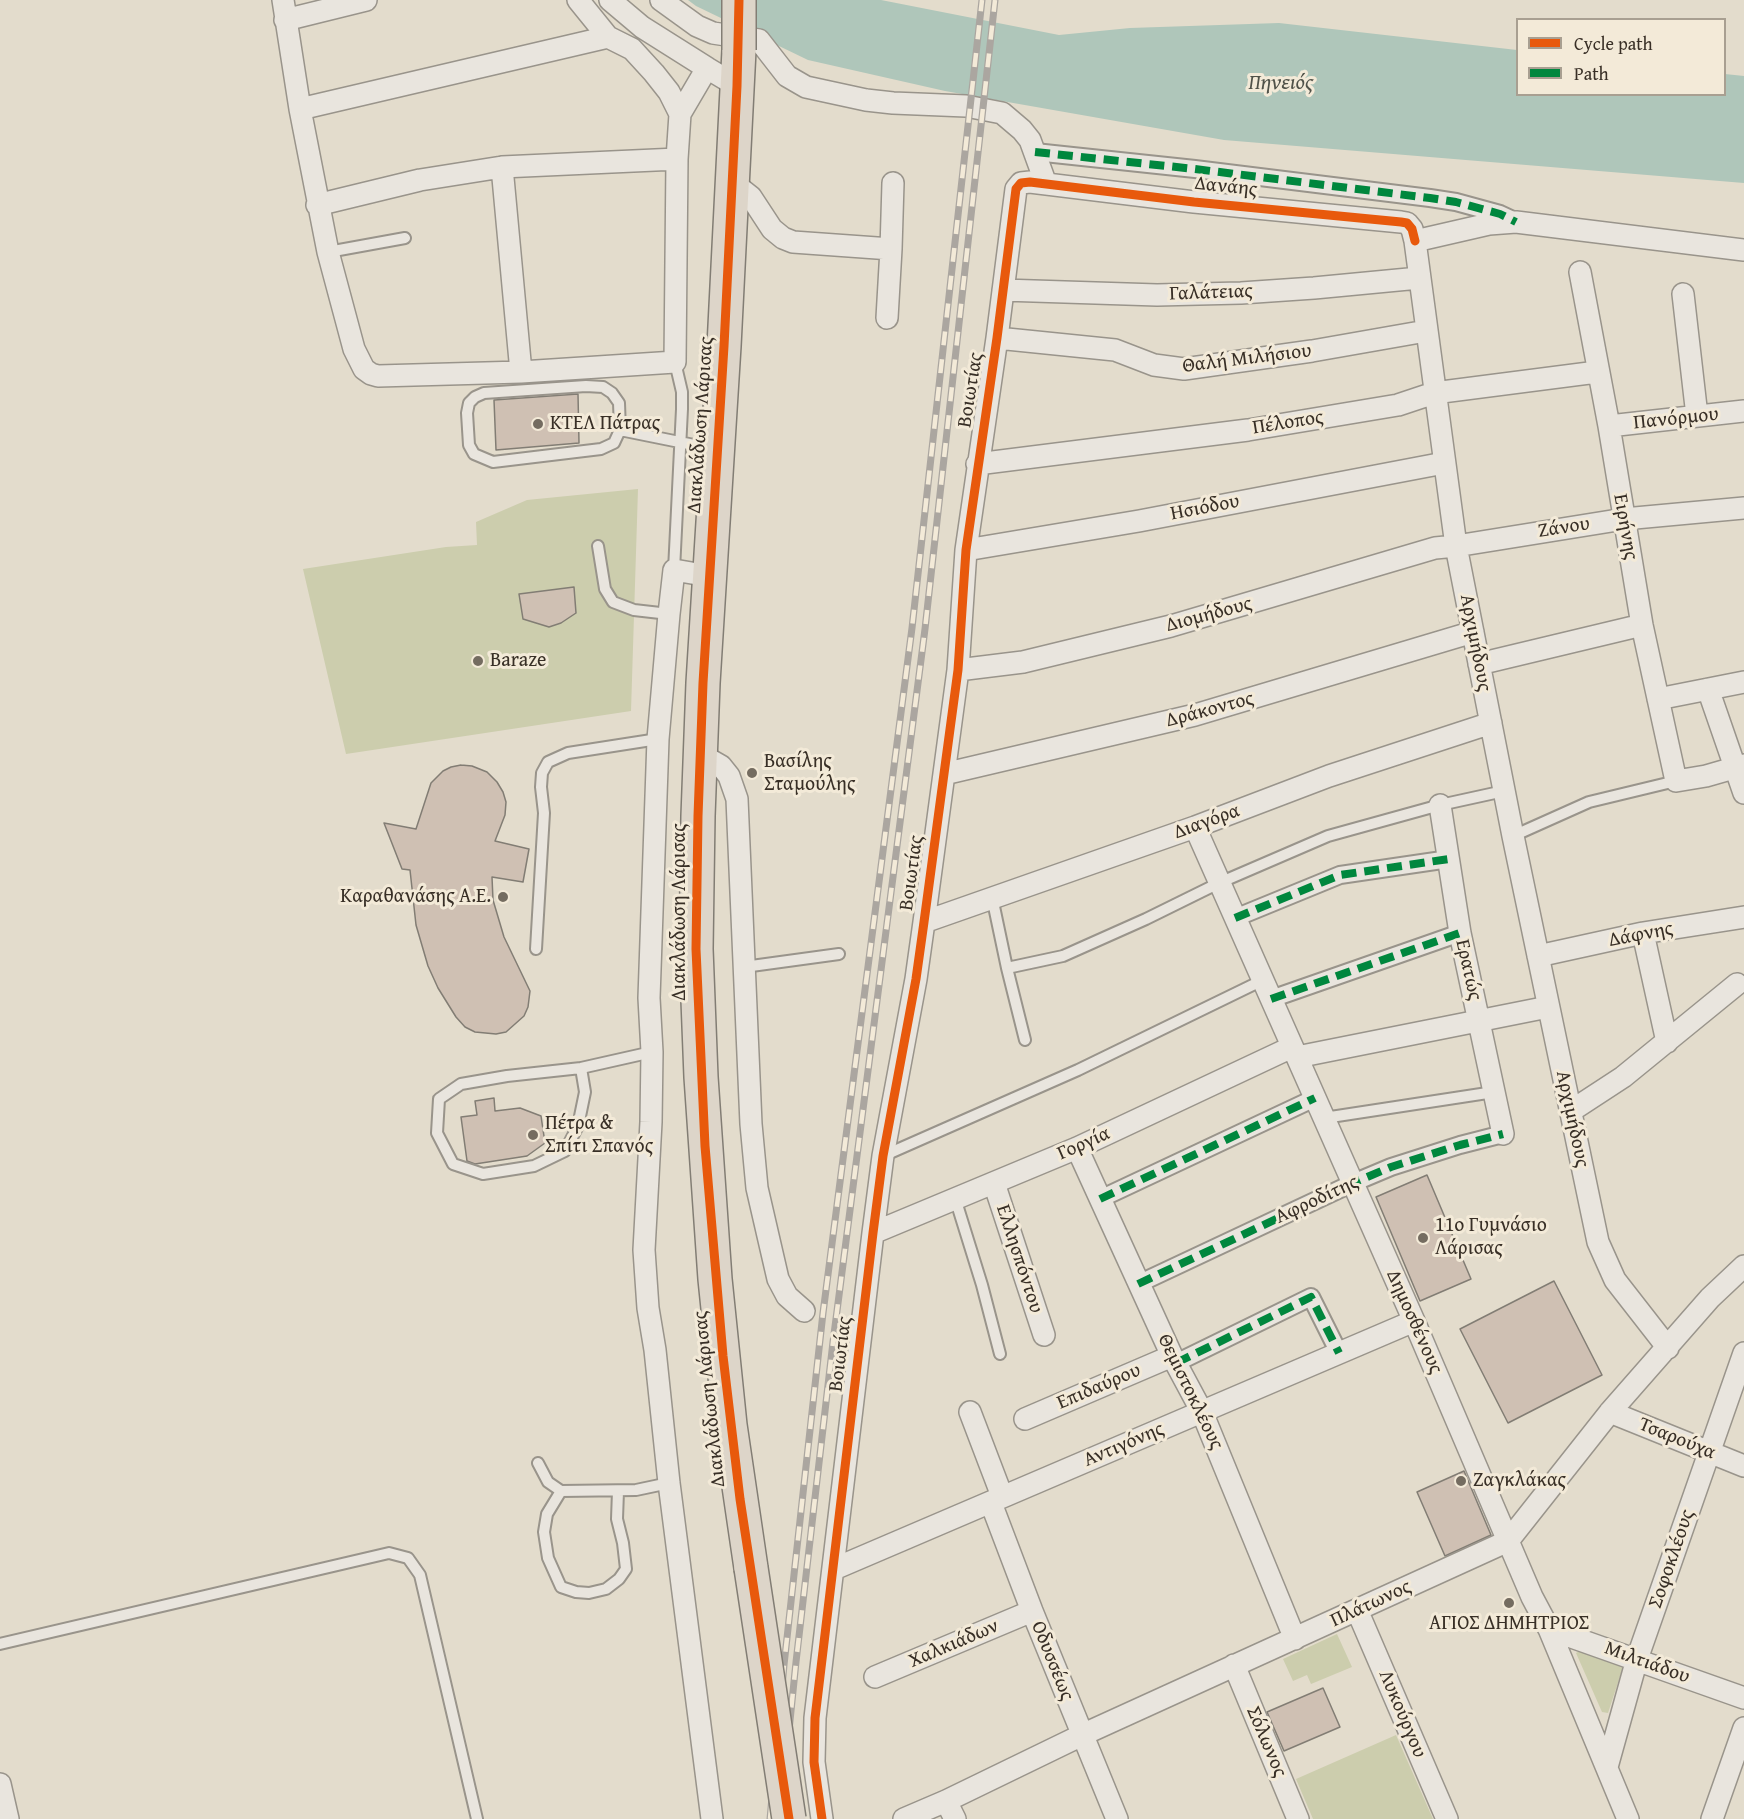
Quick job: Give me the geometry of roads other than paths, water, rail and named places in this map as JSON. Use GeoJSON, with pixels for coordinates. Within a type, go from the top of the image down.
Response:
{"type":"FeatureCollection","features":[{"type":"Feature","properties":{"kind":"main road","name":"Διακλάδωση Λάρισας"},"geometry":{"type":"LineString","coordinates":[[739,0],[739,50],[700,754],[696,950],[705,1146],[715,1279],[729,1413],[789,1819]]}},
{"type":"Feature","properties":{"kind":"street"},"geometry":{"type":"LineString","coordinates":[[366,0],[284,10],[317,205],[350,339],[358,359],[371,374],[385,377],[521,372],[675,362],[677,159],[680,114],[707,68]]}},
{"type":"Feature","properties":{"kind":"street"},"geometry":{"type":"LineString","coordinates":[[578,0],[608,37],[632,49],[650,68],[669,92],[680,114]]}},
{"type":"Feature","properties":{"kind":"street"},"geometry":{"type":"LineString","coordinates":[[610,0],[663,41],[737,86]]}},
{"type":"Feature","properties":{"kind":"street"},"geometry":{"type":"LineString","coordinates":[[661,0],[697,27],[713,33],[759,40],[787,76],[806,87],[893,104],[966,106],[1002,113],[1022,130],[1035,152],[1046,184]]}},
{"type":"Feature","properties":{"kind":"street"},"geometry":{"type":"LineString","coordinates":[[300,109],[608,37]]}},
{"type":"Feature","properties":{"kind":"street"},"geometry":{"type":"LineString","coordinates":[[1035,152],[1430,198],[1490,211],[1516,222]]}},
{"type":"Feature","properties":{"kind":"street"},"geometry":{"type":"LineString","coordinates":[[317,205],[420,180],[502,167],[677,159]]}},
{"type":"Feature","properties":{"kind":"street"},"geometry":{"type":"LineString","coordinates":[[502,167],[521,372]]}},
{"type":"Feature","properties":{"kind":"street"},"geometry":{"type":"LineString","coordinates":[[732,182],[752,197],[772,229],[783,238],[793,242],[891,249]]}},
{"type":"Feature","properties":{"kind":"street"},"geometry":{"type":"LineString","coordinates":[[887,318],[893,183]]}},
{"type":"Feature","properties":{"kind":"street","name":"Δανάης"},"geometry":{"type":"LineString","coordinates":[[1021,183],[1401,222],[1413,229],[1415,241]]}},
{"type":"Feature","properties":{"kind":"street","name":"Βοιωτίας"},"geometry":{"type":"LineString","coordinates":[[822,1819],[813,1740],[873,1233],[883,1156],[924,922],[958,670],[966,550],[977,464],[998,338],[1016,192],[1021,183]]}},
{"type":"Feature","properties":{"kind":"street"},"geometry":{"type":"LineString","coordinates":[[1415,241],[1489,225],[1516,222],[1744,250]]}},
{"type":"Feature","properties":{"kind":"street","name":"Αρχιμήδους"},"geometry":{"type":"LineString","coordinates":[[1415,241],[1456,546],[1548,1007],[1601,1252],[1615,1280],[1668,1348]]}},
{"type":"Feature","properties":{"kind":"street","name":"Ειρήνης"},"geometry":{"type":"LineString","coordinates":[[1580,272],[1609,426],[1642,625],[1676,781]]}},
{"type":"Feature","properties":{"kind":"street","name":"Γαλάτειας"},"geometry":{"type":"LineString","coordinates":[[1003,290],[1157,295],[1240,293],[1419,278]]}},
{"type":"Feature","properties":{"kind":"street"},"geometry":{"type":"LineString","coordinates":[[1683,294],[1697,416]]}},
{"type":"Feature","properties":{"kind":"street","name":"Θαλή Μιλήσιου"},"geometry":{"type":"LineString","coordinates":[[998,338],[1115,350],[1154,365],[1184,369],[1312,351],[1426,331]]}},
{"type":"Feature","properties":{"kind":"street","name":"Πέλοπος"},"geometry":{"type":"LineString","coordinates":[[977,464],[1248,430],[1398,405],[1434,393],[1597,372]]}},
{"type":"Feature","properties":{"kind":"street","name":"Πανόρμου"},"geometry":{"type":"LineString","coordinates":[[1609,426],[1744,411]]}},
{"type":"Feature","properties":{"kind":"street","name":"Ησιόδου"},"geometry":{"type":"LineString","coordinates":[[966,550],[1139,521],[1444,463]]}},
{"type":"Feature","properties":{"kind":"street","name":"Ζάνου"},"geometry":{"type":"LineString","coordinates":[[1456,546],[1624,519],[1744,508]]}},
{"type":"Feature","properties":{"kind":"street","name":"Διομήδους"},"geometry":{"type":"LineString","coordinates":[[958,670],[1023,662],[1117,639],[1273,597],[1435,548],[1456,546]]}},
{"type":"Feature","properties":{"kind":"street"},"geometry":{"type":"LineString","coordinates":[[709,576],[674,570],[669,614],[658,739],[650,998],[651,1122],[644,1250],[648,1308],[712,1819]]}},
{"type":"Feature","properties":{"kind":"street"},"geometry":{"type":"LineString","coordinates":[[1479,664],[1642,625]]}},
{"type":"Feature","properties":{"kind":"street","name":"Δράκοντος"},"geometry":{"type":"LineString","coordinates":[[944,774],[1195,715],[1473,632]]}},
{"type":"Feature","properties":{"kind":"street"},"geometry":{"type":"LineString","coordinates":[[1658,699],[1744,682]]}},
{"type":"Feature","properties":{"kind":"street"},"geometry":{"type":"LineString","coordinates":[[1708,689],[1740,766],[1744,793]]}},
{"type":"Feature","properties":{"kind":"street","name":"Διαγόρα"},"geometry":{"type":"LineString","coordinates":[[924,922],[992,896],[1195,827],[1329,776],[1491,723]]}},
{"type":"Feature","properties":{"kind":"street"},"geometry":{"type":"LineString","coordinates":[[700,754],[721,766],[729,776],[737,799],[751,1124],[757,1188],[778,1280],[787,1296],[804,1311]]}},
{"type":"Feature","properties":{"kind":"street"},"geometry":{"type":"LineString","coordinates":[[1676,781],[1706,776],[1740,766]]}},
{"type":"Feature","properties":{"kind":"street","name":"Ερατώς"},"geometry":{"type":"LineString","coordinates":[[1440,805],[1460,933],[1503,1134]]}},
{"type":"Feature","properties":{"kind":"street","name":"Δημοσθένους"},"geometry":{"type":"LineString","coordinates":[[1195,827],[1414,1321],[1508,1541],[1549,1629],[1628,1819]]}},
{"type":"Feature","properties":{"kind":"street"},"geometry":{"type":"LineString","coordinates":[[1235,918],[1340,875],[1449,859]]}},
{"type":"Feature","properties":{"kind":"street","name":"Δάφνης"},"geometry":{"type":"LineString","coordinates":[[1538,956],[1643,933],[1744,917]]}},
{"type":"Feature","properties":{"kind":"street"},"geometry":{"type":"LineString","coordinates":[[1267,989],[1460,933]]}},
{"type":"Feature","properties":{"kind":"street"},"geometry":{"type":"LineString","coordinates":[[1643,933],[1667,1042]]}},
{"type":"Feature","properties":{"kind":"street"},"geometry":{"type":"LineString","coordinates":[[1571,1111],[1623,1077],[1737,984]]}},
{"type":"Feature","properties":{"kind":"street","name":"Γοργία"},"geometry":{"type":"LineString","coordinates":[[873,1233],[1077,1148],[1294,1052],[1480,1021],[1548,1007]]}},
{"type":"Feature","properties":{"kind":"street"},"geometry":{"type":"LineString","coordinates":[[1100,1199],[1315,1098]]}},
{"type":"Feature","properties":{"kind":"street","name":"Αφροδίτης"},"geometry":{"type":"LineString","coordinates":[[1138,1284],[1353,1183],[1419,1157],[1503,1134]]}},
{"type":"Feature","properties":{"kind":"street","name":"Θεμιστοκλέους"},"geometry":{"type":"LineString","coordinates":[[1077,1148],[1138,1284],[1202,1412],[1295,1639]]}},
{"type":"Feature","properties":{"kind":"street","name":"Ελλησπόντου"},"geometry":{"type":"LineString","coordinates":[[994,1183],[1044,1335]]}},
{"type":"Feature","properties":{"kind":"street","name":"Πλάτωνος"},"geometry":{"type":"LineString","coordinates":[[904,1819],[950,1810],[1082,1735],[1508,1541],[1610,1412],[1710,1298],[1744,1266]]}},
{"type":"Feature","properties":{"kind":"street"},"geometry":{"type":"LineString","coordinates":[[1174,1359],[1311,1296],[1340,1353]]}},
{"type":"Feature","properties":{"kind":"street","name":"Αντιγόνης"},"geometry":{"type":"LineString","coordinates":[[834,1569],[1414,1321]]}},
{"type":"Feature","properties":{"kind":"street","name":"Σοφοκλέους"},"geometry":{"type":"LineString","coordinates":[[1607,1767],[1636,1659],[1744,1353]]}},
{"type":"Feature","properties":{"kind":"street","name":"Επιδαύρου"},"geometry":{"type":"LineString","coordinates":[[1025,1419],[1174,1359]]}},
{"type":"Feature","properties":{"kind":"street","name":"Οδυσσέως"},"geometry":{"type":"LineString","coordinates":[[970,1412],[1032,1611],[1117,1819]]}},
{"type":"Feature","properties":{"kind":"street","name":"Τσαρούχα"},"geometry":{"type":"LineString","coordinates":[[1610,1412],[1744,1466]]}},
{"type":"Feature","properties":{"kind":"street","name":"Λυκούργου"},"geometry":{"type":"LineString","coordinates":[[1357,1610],[1447,1819]]}},
{"type":"Feature","properties":{"kind":"street","name":"Χαλκιάδων"},"geometry":{"type":"LineString","coordinates":[[875,1677],[1032,1611]]}},
{"type":"Feature","properties":{"kind":"street","name":"Μιλτιάδου"},"geometry":{"type":"LineString","coordinates":[[1549,1629],[1744,1698]]}},
{"type":"Feature","properties":{"kind":"street","name":"Σόλωνος"},"geometry":{"type":"LineString","coordinates":[[1234,1665],[1299,1819]]}},
{"type":"Feature","properties":{"kind":"street"},"geometry":{"type":"LineString","coordinates":[[1712,1819],[1744,1728]]}},
{"type":"Feature","properties":{"kind":"street"},"geometry":{"type":"LineString","coordinates":[[0,1784],[8,1819]]}},
{"type":"Feature","properties":{"kind":"lane"},"geometry":{"type":"LineString","coordinates":[[328,252],[405,238]]}},
{"type":"Feature","properties":{"kind":"lane"},"geometry":{"type":"LineString","coordinates":[[674,570],[682,392],[675,362]]}},
{"type":"Feature","properties":{"kind":"lane"},"geometry":{"type":"LineString","coordinates":[[586,386],[603,387],[612,393],[619,403],[620,430],[614,443],[602,449],[493,462],[474,454],[469,444],[467,413],[475,397],[484,393],[586,386]]}},
{"type":"Feature","properties":{"kind":"lane"},"geometry":{"type":"LineString","coordinates":[[620,430],[717,450]]}},
{"type":"Feature","properties":{"kind":"lane"},"geometry":{"type":"LineString","coordinates":[[598,546],[605,589],[614,602],[634,610],[669,614]]}},
{"type":"Feature","properties":{"kind":"lane"},"geometry":{"type":"LineString","coordinates":[[536,949],[544,813],[541,787],[542,773],[548,762],[568,753],[658,739]]}},
{"type":"Feature","properties":{"kind":"lane"},"geometry":{"type":"LineString","coordinates":[[1513,836],[1589,802],[1676,781]]}},
{"type":"Feature","properties":{"kind":"lane"},"geometry":{"type":"LineString","coordinates":[[1007,968],[1063,956],[1219,883],[1328,836],[1440,805],[1504,791]]}},
{"type":"Feature","properties":{"kind":"lane"},"geometry":{"type":"LineString","coordinates":[[992,896],[1025,1040]]}},
{"type":"Feature","properties":{"kind":"lane"},"geometry":{"type":"LineString","coordinates":[[744,967],[839,954]]}},
{"type":"Feature","properties":{"kind":"lane"},"geometry":{"type":"LineString","coordinates":[[883,1156],[1267,989]]}},
{"type":"Feature","properties":{"kind":"lane"},"geometry":{"type":"LineString","coordinates":[[581,1068],[585,1092],[578,1126],[565,1151],[534,1166],[483,1174],[453,1164],[437,1133],[439,1099],[461,1084],[507,1076],[581,1068],[652,1052]]}},
{"type":"Feature","properties":{"kind":"lane"},"geometry":{"type":"LineString","coordinates":[[1324,1118],[1494,1092]]}},
{"type":"Feature","properties":{"kind":"lane"},"geometry":{"type":"LineString","coordinates":[[955,1198],[982,1285],[1000,1354]]}},
{"type":"Feature","properties":{"kind":"lane"},"geometry":{"type":"LineString","coordinates":[[538,1463],[548,1482],[561,1491],[636,1490],[669,1483]]}},
{"type":"Feature","properties":{"kind":"lane"},"geometry":{"type":"LineString","coordinates":[[561,1491],[547,1514],[544,1532],[548,1558],[561,1587],[589,1593],[606,1589],[619,1579],[626,1569],[617,1519],[618,1491]]}},
{"type":"Feature","properties":{"kind":"lane"},"geometry":{"type":"LineString","coordinates":[[0,1644],[389,1553],[408,1558],[420,1575],[477,1819]]}},
{"type":"Feature","properties":{"kind":"water","name":"Πηνειός"},"geometry":{"type":"Polygon","coordinates":[[[688,0],[881,0],[1059,35],[1130,28],[1279,23],[1516,50],[1516,96],[1726,96],[1726,74],[1744,76],[1744,183],[1224,140],[945,91],[808,60],[688,0]]]}},
{"type":"Feature","properties":{"kind":"railway"},"geometry":{"type":"LineString","coordinates":[[770,1819],[784,1665],[823,1313],[912,628],[982,0]]}},
{"type":"Feature","properties":{"kind":"railway"},"geometry":{"type":"LineString","coordinates":[[780,1819],[833,1342],[925,629],[995,0]]}},
{"type":"Feature","properties":{"kind":"place","name":"ΚΤΕΛ Πάτρας"},"geometry":{"type":"Point","coordinates":[538,424]}},
{"type":"Feature","properties":{"kind":"place","name":"Baraze"},"geometry":{"type":"Point","coordinates":[478,661]}},
{"type":"Feature","properties":{"kind":"place","name":"Βασίλης Σταμούλης"},"geometry":{"type":"Point","coordinates":[752,773]}},
{"type":"Feature","properties":{"kind":"place","name":"Καραθανάσης Α.Ε."},"geometry":{"type":"Point","coordinates":[503,897]}},
{"type":"Feature","properties":{"kind":"place","name":"Πέτρα & Σπίτι Σπανός"},"geometry":{"type":"Point","coordinates":[533,1135]}},
{"type":"Feature","properties":{"kind":"place","name":"11ο Γυμνάσιο Λάρισας"},"geometry":{"type":"Point","coordinates":[1423,1238]}},
{"type":"Feature","properties":{"kind":"place","name":"Ζαγκλάκας"},"geometry":{"type":"Point","coordinates":[1461,1481]}},
{"type":"Feature","properties":{"kind":"place","name":"ΑΓΙΟΣ ΔΗΜΗΤΡΙΟΣ"},"geometry":{"type":"Point","coordinates":[1509,1603]}}]}
